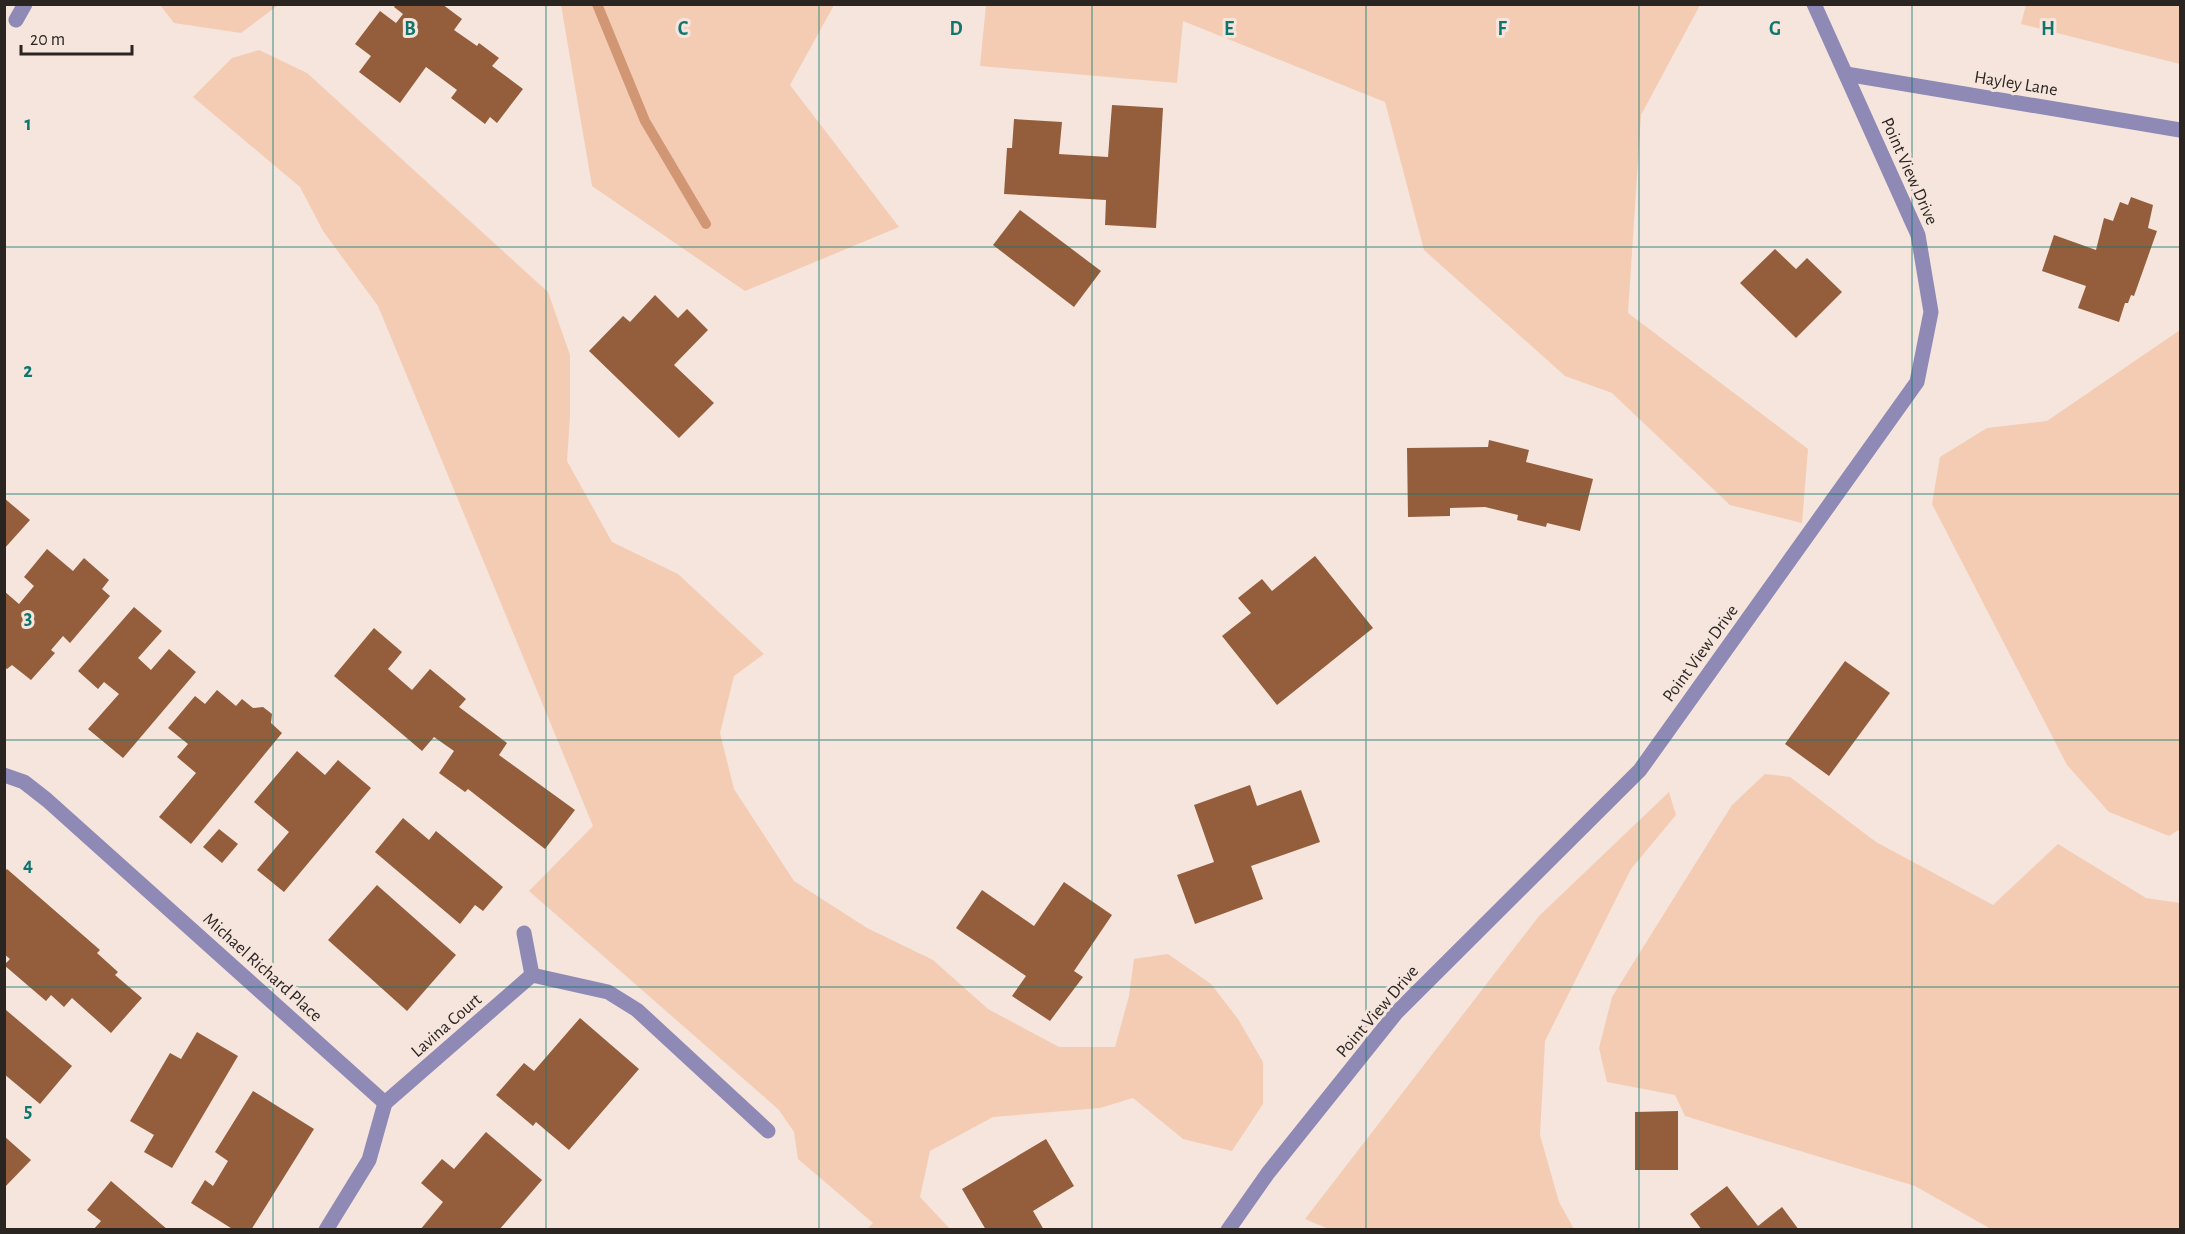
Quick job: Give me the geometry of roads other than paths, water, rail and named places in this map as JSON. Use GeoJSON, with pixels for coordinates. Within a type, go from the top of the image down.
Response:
{"type":"FeatureCollection","features":[{"type":"Feature","properties":{"kind":"street"},"geometry":{"type":"LineString","coordinates":[[16,20],[26,4]]}},
{"type":"Feature","properties":{"kind":"street","name":"Point View Drive"},"geometry":{"type":"LineString","coordinates":[[1228,1230],[1268,1173],[1396,1013],[1640,770],[1917,382],[1931,312],[1918,235],[1814,4]]}},
{"type":"Feature","properties":{"kind":"street","name":"Hayley Lane"},"geometry":{"type":"LineString","coordinates":[[1846,74],[2181,130]]}},
{"type":"Feature","properties":{"kind":"street","name":"Michael Richard Place"},"geometry":{"type":"LineString","coordinates":[[4,775],[24,782],[47,800],[385,1103]]}},
{"type":"Feature","properties":{"kind":"street"},"geometry":{"type":"LineString","coordinates":[[524,933],[532,975],[608,992],[637,1010],[768,1131]]}},
{"type":"Feature","properties":{"kind":"street","name":"Lavina Court"},"geometry":{"type":"LineString","coordinates":[[385,1103],[532,975]]}},
{"type":"Feature","properties":{"kind":"street"},"geometry":{"type":"LineString","coordinates":[[326,1230],[369,1160],[385,1103]]}},
{"type":"Feature","properties":{"kind":"waterway"},"geometry":{"type":"LineString","coordinates":[[597,4],[645,121],[706,224]]}}]}
